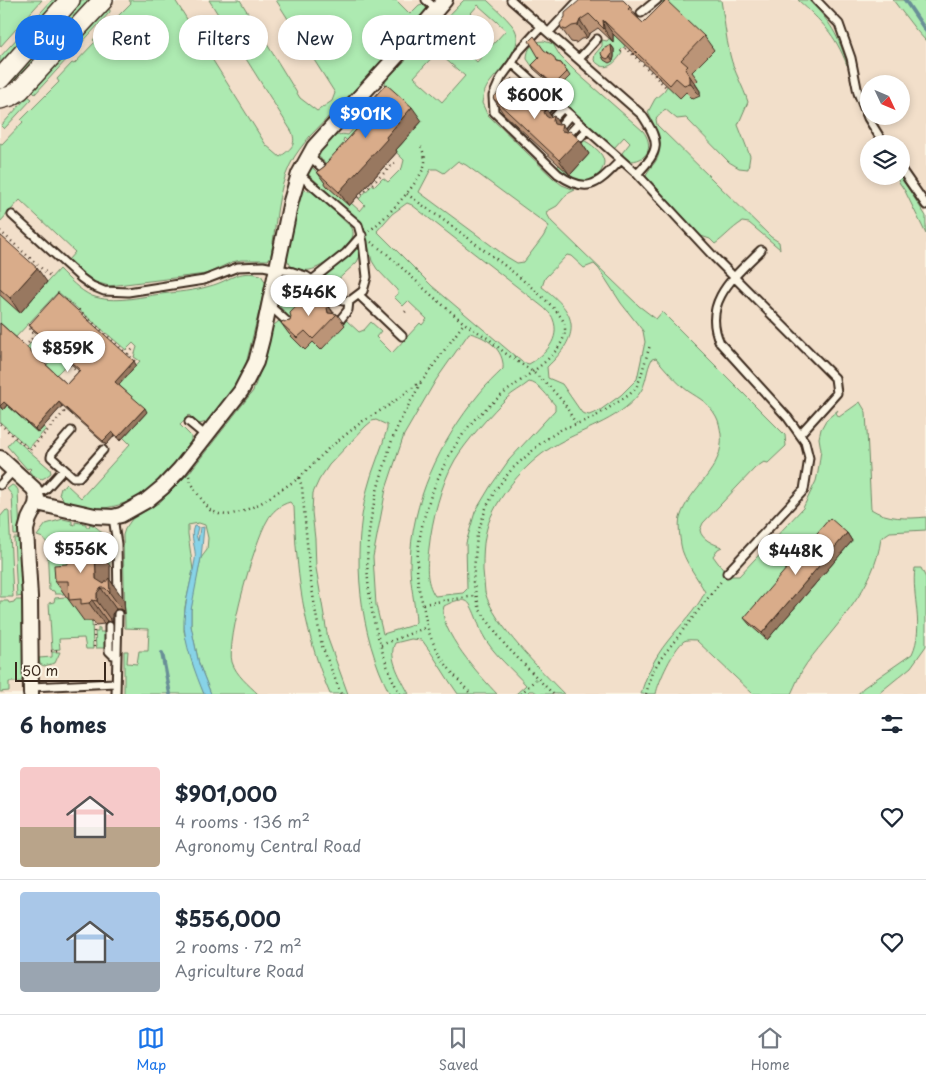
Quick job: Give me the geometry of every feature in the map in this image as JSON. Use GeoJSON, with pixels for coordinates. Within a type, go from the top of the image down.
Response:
{"type":"FeatureCollection","features":[{"type":"Feature","properties":{"kind":"main road"},"geometry":{"type":"LineString","coordinates":[[0,79],[70,0]]}},
{"type":"Feature","properties":{"kind":"main road"},"geometry":{"type":"LineString","coordinates":[[0,99],[11,96],[20,90],[103,0]]}},
{"type":"Feature","properties":{"kind":"street"},"geometry":{"type":"LineString","coordinates":[[36,498],[96,516],[113,517],[121,515],[146,501],[163,487],[185,463],[249,378],[262,339],[291,201],[299,174],[314,147],[405,48],[441,5]]}},
{"type":"Feature","properties":{"kind":"street"},"geometry":{"type":"LineString","coordinates":[[0,458],[34,489],[36,498],[26,530],[30,597],[31,691]]}},
{"type":"Feature","properties":{"kind":"lane"},"geometry":{"type":"LineString","coordinates":[[426,0],[441,5]]}},
{"type":"Feature","properties":{"kind":"lane"},"geometry":{"type":"LineString","coordinates":[[511,0],[642,115],[650,126],[655,139],[655,148],[651,159],[638,174]]}},
{"type":"Feature","properties":{"kind":"lane"},"geometry":{"type":"LineString","coordinates":[[549,32],[579,0]]}},
{"type":"Feature","properties":{"kind":"lane"},"geometry":{"type":"LineString","coordinates":[[816,0],[839,24],[852,58],[858,93],[868,118],[878,135]]}},
{"type":"Feature","properties":{"kind":"lane"},"geometry":{"type":"LineString","coordinates":[[642,14],[657,1]]}},
{"type":"Feature","properties":{"kind":"lane"},"geometry":{"type":"LineString","coordinates":[[542,26],[520,51],[498,84],[493,96],[492,105],[494,112],[522,135],[568,181],[579,186],[597,183],[621,160]]}},
{"type":"Feature","properties":{"kind":"lane"},"geometry":{"type":"LineString","coordinates":[[579,59],[597,39]]}},
{"type":"Feature","properties":{"kind":"lane"},"geometry":{"type":"LineString","coordinates":[[512,63],[638,174],[735,277],[835,378],[837,393],[800,434]]}},
{"type":"Feature","properties":{"kind":"lane"},"geometry":{"type":"LineString","coordinates":[[498,84],[505,91]]}},
{"type":"Feature","properties":{"kind":"lane"},"geometry":{"type":"LineString","coordinates":[[535,104],[545,93]]}},
{"type":"Feature","properties":{"kind":"lane"},"geometry":{"type":"LineString","coordinates":[[360,96],[374,109]]}},
{"type":"Feature","properties":{"kind":"lane"},"geometry":{"type":"LineString","coordinates":[[544,112],[554,101]]}},
{"type":"Feature","properties":{"kind":"lane"},"geometry":{"type":"LineString","coordinates":[[552,120],[563,108]]}},
{"type":"Feature","properties":{"kind":"lane"},"geometry":{"type":"LineString","coordinates":[[560,127],[570,115]]}},
{"type":"Feature","properties":{"kind":"lane"},"geometry":{"type":"LineString","coordinates":[[568,135],[579,123]]}},
{"type":"Feature","properties":{"kind":"lane"},"geometry":{"type":"LineString","coordinates":[[576,142],[587,130]]}},
{"type":"Feature","properties":{"kind":"lane"},"geometry":{"type":"LineString","coordinates":[[309,156],[331,176]]}},
{"type":"Feature","properties":{"kind":"lane"},"geometry":{"type":"LineString","coordinates":[[12,215],[81,278],[92,286],[104,291],[128,292],[204,280],[238,267],[263,266],[293,272],[312,280],[333,298],[343,302],[348,301],[359,295],[366,285],[367,278],[362,235],[358,225],[351,217],[299,174]]}},
{"type":"Feature","properties":{"kind":"lane"},"geometry":{"type":"LineString","coordinates":[[910,182],[926,205]]}},
{"type":"Feature","properties":{"kind":"lane"},"geometry":{"type":"LineString","coordinates":[[312,280],[346,253],[362,235]]}},
{"type":"Feature","properties":{"kind":"lane"},"geometry":{"type":"LineString","coordinates":[[728,573],[804,490],[809,458],[805,442],[788,418],[720,343],[715,334],[714,324],[718,300],[724,288],[761,250]]}},
{"type":"Feature","properties":{"kind":"lane"},"geometry":{"type":"LineString","coordinates":[[359,295],[402,336]]}},
{"type":"Feature","properties":{"kind":"lane"},"geometry":{"type":"LineString","coordinates":[[326,307],[333,298]]}},
{"type":"Feature","properties":{"kind":"lane"},"geometry":{"type":"LineString","coordinates":[[340,320],[348,310],[348,301]]}},
{"type":"Feature","properties":{"kind":"lane"},"geometry":{"type":"LineString","coordinates":[[269,305],[294,328]]}},
{"type":"Feature","properties":{"kind":"lane"},"geometry":{"type":"LineString","coordinates":[[189,422],[206,436]]}},
{"type":"Feature","properties":{"kind":"lane"},"geometry":{"type":"LineString","coordinates":[[71,432],[51,456],[73,477],[79,477],[103,450]]}},
{"type":"Feature","properties":{"kind":"lane"},"geometry":{"type":"LineString","coordinates":[[36,498],[64,469]]}},
{"type":"Feature","properties":{"kind":"lane"},"geometry":{"type":"LineString","coordinates":[[0,485],[13,471]]}},
{"type":"Feature","properties":{"kind":"lane"},"geometry":{"type":"LineString","coordinates":[[113,517],[117,544],[118,600]]}},
{"type":"Feature","properties":{"kind":"lane"},"geometry":{"type":"LineString","coordinates":[[116,694],[118,614]]}},
{"type":"Feature","properties":{"kind":"lane"},"geometry":{"type":"LineString","coordinates":[[109,626],[109,650],[113,655],[117,655]]}},
{"type":"Feature","properties":{"kind":"lane"},"geometry":{"type":"LineString","coordinates":[[31,691],[115,683]]}},
{"type":"Feature","properties":{"kind":"path"},"geometry":{"type":"LineString","coordinates":[[621,52],[626,48],[664,86]]}},
{"type":"Feature","properties":{"kind":"path"},"geometry":{"type":"LineString","coordinates":[[421,147],[425,162],[418,178],[407,194],[372,230],[362,235],[387,254],[464,323],[533,372],[564,403],[576,424]]}},
{"type":"Feature","properties":{"kind":"path"},"geometry":{"type":"LineString","coordinates":[[358,198],[395,162]]}},
{"type":"Feature","properties":{"kind":"path"},"geometry":{"type":"LineString","coordinates":[[385,165],[389,169]]}},
{"type":"Feature","properties":{"kind":"path"},"geometry":{"type":"LineString","coordinates":[[407,194],[514,273],[558,310],[565,324],[563,338],[551,356],[475,420],[451,453],[432,491],[422,524],[418,560],[418,584],[427,627],[432,642],[446,667],[471,694]]}},
{"type":"Feature","properties":{"kind":"path"},"geometry":{"type":"LineString","coordinates":[[0,232],[51,277]]}},
{"type":"Feature","properties":{"kind":"path"},"geometry":{"type":"LineString","coordinates":[[70,304],[137,363]]}},
{"type":"Feature","properties":{"kind":"path"},"geometry":{"type":"LineString","coordinates":[[35,321],[29,329],[80,373]]}},
{"type":"Feature","properties":{"kind":"path"},"geometry":{"type":"LineString","coordinates":[[400,694],[386,664],[369,591],[366,560],[368,525],[396,429],[423,380],[464,323]]}},
{"type":"Feature","properties":{"kind":"path"},"geometry":{"type":"LineString","coordinates":[[25,347],[35,335]]}},
{"type":"Feature","properties":{"kind":"path"},"geometry":{"type":"LineString","coordinates":[[553,694],[505,645],[480,610],[473,582],[476,535],[486,508],[496,489],[512,468],[542,442],[562,429],[602,414],[636,388],[647,361],[650,345]]}},
{"type":"Feature","properties":{"kind":"path"},"geometry":{"type":"LineString","coordinates":[[128,354],[135,347]]}},
{"type":"Feature","properties":{"kind":"path"},"geometry":{"type":"LineString","coordinates":[[44,365],[55,352]]}},
{"type":"Feature","properties":{"kind":"path"},"geometry":{"type":"LineString","coordinates":[[185,463],[190,482],[210,510],[228,515],[244,510],[261,503],[299,478],[329,448],[363,421],[388,406],[423,380]]}},
{"type":"Feature","properties":{"kind":"path"},"geometry":{"type":"LineString","coordinates":[[0,424],[30,450],[64,412],[60,408]]}},
{"type":"Feature","properties":{"kind":"path"},"geometry":{"type":"LineString","coordinates":[[46,423],[51,427]]}},
{"type":"Feature","properties":{"kind":"path"},"geometry":{"type":"LineString","coordinates":[[299,478],[302,487],[310,576],[322,646],[341,694]]}},
{"type":"Feature","properties":{"kind":"path"},"geometry":{"type":"LineString","coordinates":[[646,694],[652,672],[662,657],[728,573]]}},
{"type":"Feature","properties":{"kind":"path"},"geometry":{"type":"LineString","coordinates":[[423,604],[475,596]]}},
{"type":"Feature","properties":{"kind":"path"},"geometry":{"type":"LineString","coordinates":[[94,620],[94,649]]}},
{"type":"Feature","properties":{"kind":"path"},"geometry":{"type":"LineString","coordinates":[[381,645],[427,627]]}},
{"type":"Feature","properties":{"kind":"path"},"geometry":{"type":"LineString","coordinates":[[51,651],[60,650]]}},
{"type":"Feature","properties":{"kind":"path"},"geometry":{"type":"LineString","coordinates":[[521,694],[538,678]]}},
{"type":"Feature","properties":{"kind":"shaded area"},"geometry":{"type":"Polygon","coordinates":[[[0,0],[926,0],[926,694],[0,694],[0,0]]]}},
{"type":"Feature","properties":{"kind":"green space"},"geometry":{"type":"Polygon","coordinates":[[[0,0],[42,0],[29,15],[15,15],[15,30],[0,47],[0,0]]]}},
{"type":"Feature","properties":{"kind":"green space"},"geometry":{"type":"Polygon","coordinates":[[[52,0],[60,0],[46,15],[38,15],[52,0]]]}},
{"type":"Feature","properties":{"kind":"green space"},"geometry":{"type":"Polygon","coordinates":[[[82,0],[95,0],[81,15],[68,15],[82,0]]]}},
{"type":"Feature","properties":{"kind":"green space"},"geometry":{"type":"Polygon","coordinates":[[[129,0],[175,0],[184,15],[179,15],[179,60],[213,60],[266,145],[280,157],[293,144],[292,132],[247,60],[268,60],[268,46],[300,98],[317,111],[332,101],[335,93],[314,60],[352,60],[352,15],[286,15],[276,0],[396,0],[410,14],[419,5],[423,4],[427,9],[426,15],[362,15],[362,60],[383,60],[310,136],[294,157],[282,186],[271,256],[268,260],[241,260],[206,274],[109,286],[92,281],[68,260],[75,252],[20,200],[0,222],[0,143],[2,144],[23,122],[21,120],[59,82],[57,79],[72,63],[83,60],[83,55],[93,44],[93,60],[169,60],[169,15],[119,15],[131,3],[129,0]]]}},
{"type":"Feature","properties":{"kind":"green space"},"geometry":{"type":"Polygon","coordinates":[[[209,0],[240,0],[249,15],[218,15],[209,0]]]}},
{"type":"Feature","properties":{"kind":"green space"},"geometry":{"type":"Polygon","coordinates":[[[464,0],[487,0],[512,25],[517,41],[515,49],[487,87],[482,103],[487,114],[553,178],[562,185],[575,190],[567,194],[557,206],[546,212],[551,221],[639,306],[656,319],[662,312],[785,435],[786,446],[768,463],[764,462],[755,468],[703,523],[700,530],[705,539],[722,547],[713,556],[724,571],[732,576],[739,576],[803,508],[816,481],[821,450],[819,438],[821,429],[826,420],[838,410],[836,413],[839,417],[860,402],[866,412],[871,509],[883,515],[912,518],[926,517],[926,530],[890,532],[881,538],[871,574],[863,590],[800,674],[791,694],[753,694],[696,640],[690,640],[684,641],[671,658],[656,694],[641,694],[648,673],[655,660],[705,592],[682,551],[679,521],[691,497],[718,458],[721,447],[720,427],[713,411],[704,401],[679,384],[656,358],[652,359],[650,363],[642,390],[630,404],[620,412],[552,447],[522,472],[504,493],[487,528],[483,570],[485,592],[490,605],[519,646],[564,694],[538,694],[534,691],[529,691],[526,694],[516,694],[526,685],[487,642],[469,603],[460,600],[444,606],[443,615],[447,627],[462,652],[497,694],[458,694],[422,640],[411,639],[395,643],[393,649],[396,669],[409,694],[390,694],[379,671],[371,646],[365,621],[359,568],[359,541],[367,490],[387,429],[387,425],[376,420],[366,426],[329,465],[313,493],[312,512],[316,568],[328,639],[348,694],[330,694],[317,661],[304,609],[299,575],[294,507],[290,502],[274,511],[262,532],[249,568],[233,634],[231,651],[234,667],[243,680],[258,694],[211,694],[199,664],[191,626],[191,610],[201,558],[207,550],[208,538],[205,525],[199,523],[188,525],[193,570],[185,607],[184,631],[204,694],[124,694],[124,651],[128,651],[127,663],[137,664],[139,651],[148,651],[149,629],[125,628],[123,535],[125,529],[132,519],[160,502],[189,473],[253,391],[266,356],[273,326],[279,321],[283,322],[313,342],[346,320],[359,332],[364,330],[371,322],[381,331],[376,337],[392,353],[420,323],[422,325],[427,319],[408,301],[403,306],[394,297],[398,294],[397,290],[372,261],[363,225],[309,175],[308,170],[310,165],[349,205],[351,203],[360,211],[365,205],[359,199],[372,185],[375,186],[383,178],[388,182],[402,168],[404,160],[376,133],[387,90],[386,80],[406,60],[430,60],[414,77],[442,102],[465,76],[446,60],[475,60],[477,62],[479,60],[494,60],[494,43],[506,30],[494,19],[494,15],[489,15],[478,5],[469,15],[449,15],[464,0]],[[458,161],[444,173],[437,169],[431,169],[419,192],[507,257],[517,263],[524,262],[549,226],[466,165],[458,161]],[[407,203],[392,214],[377,231],[432,286],[522,362],[529,364],[546,351],[553,340],[555,326],[552,317],[543,307],[412,205],[407,203]],[[567,255],[545,278],[542,287],[563,306],[569,316],[571,325],[566,345],[547,367],[548,378],[562,384],[582,413],[589,415],[599,411],[621,395],[637,379],[645,342],[643,331],[594,264],[584,268],[571,256],[567,255]],[[469,333],[436,380],[404,435],[386,489],[373,557],[376,605],[383,634],[413,625],[416,622],[410,565],[412,541],[422,495],[440,452],[452,432],[479,394],[503,369],[503,362],[498,350],[493,345],[482,337],[469,333]],[[529,382],[507,398],[479,428],[455,460],[445,480],[430,537],[428,579],[435,596],[463,593],[467,589],[466,543],[475,512],[509,460],[555,410],[555,405],[543,391],[529,382]]]}},
{"type":"Feature","properties":{"kind":"green space"},"geometry":{"type":"Polygon","coordinates":[[[664,0],[721,0],[730,55],[748,102],[738,125],[750,156],[748,169],[739,168],[729,162],[686,118],[677,119],[665,109],[656,119],[657,125],[771,237],[779,242],[780,249],[749,223],[742,222],[715,244],[710,239],[701,236],[646,176],[659,153],[659,141],[648,112],[655,99],[664,91],[681,64],[675,14],[662,2],[664,0]]]}},
{"type":"Feature","properties":{"kind":"green space"},"geometry":{"type":"Polygon","coordinates":[[[798,0],[808,0],[822,14],[833,29],[847,65],[838,45],[827,29],[798,0]]]}},
{"type":"Feature","properties":{"kind":"green space"},"geometry":{"type":"Polygon","coordinates":[[[893,0],[926,0],[926,41],[916,30],[893,0]]]}},
{"type":"Feature","properties":{"kind":"green space"},"geometry":{"type":"Polygon","coordinates":[[[107,9],[110,10],[107,15],[102,15],[107,9]]]}},
{"type":"Feature","properties":{"kind":"green space"},"geometry":{"type":"Polygon","coordinates":[[[93,24],[93,31],[83,42],[83,35],[93,24]]]}},
{"type":"Feature","properties":{"kind":"green space"},"geometry":{"type":"Polygon","coordinates":[[[614,33],[625,46],[613,64],[606,67],[602,66],[594,60],[595,54],[602,46],[602,40],[607,41],[614,33]]]}},
{"type":"Feature","properties":{"kind":"green space"},"geometry":{"type":"Polygon","coordinates":[[[15,41],[15,50],[2,64],[0,57],[15,41]]]}},
{"type":"Feature","properties":{"kind":"green space"},"geometry":{"type":"Polygon","coordinates":[[[544,41],[553,44],[560,56],[577,73],[643,131],[649,146],[642,158],[631,161],[626,160],[622,153],[630,143],[624,137],[614,148],[604,143],[559,98],[554,91],[555,87],[539,64],[534,69],[527,59],[528,52],[531,46],[544,41]]]}},
{"type":"Feature","properties":{"kind":"green space"},"geometry":{"type":"Polygon","coordinates":[[[28,60],[38,60],[11,89],[8,87],[10,80],[28,60]]]}},
{"type":"Feature","properties":{"kind":"green space"},"geometry":{"type":"Polygon","coordinates":[[[60,60],[66,60],[35,94],[32,91],[60,60]]]}},
{"type":"Feature","properties":{"kind":"green space"},"geometry":{"type":"Polygon","coordinates":[[[28,96],[32,99],[4,129],[1,126],[28,96]]]}},
{"type":"Feature","properties":{"kind":"green space"},"geometry":{"type":"Polygon","coordinates":[[[355,127],[365,137],[355,148],[344,138],[343,141],[354,151],[335,172],[317,155],[326,143],[334,137],[343,134],[348,135],[355,127]]]}},
{"type":"Feature","properties":{"kind":"green space"},"geometry":{"type":"Polygon","coordinates":[[[583,140],[599,152],[604,162],[603,168],[592,179],[581,182],[571,181],[556,168],[559,165],[570,174],[579,144],[583,140]]]}},
{"type":"Feature","properties":{"kind":"green space"},"geometry":{"type":"Polygon","coordinates":[[[901,185],[906,185],[926,216],[926,234],[901,185]]]}},
{"type":"Feature","properties":{"kind":"green space"},"geometry":{"type":"Polygon","coordinates":[[[304,190],[314,192],[352,228],[353,235],[347,245],[335,256],[315,268],[300,270],[291,266],[286,258],[299,193],[304,190]]]}},
{"type":"Feature","properties":{"kind":"green space"},"geometry":{"type":"Polygon","coordinates":[[[359,248],[360,256],[357,262],[330,287],[322,278],[359,248]]]}},
{"type":"Feature","properties":{"kind":"green space"},"geometry":{"type":"Polygon","coordinates":[[[59,269],[87,294],[109,299],[127,299],[198,289],[246,273],[261,275],[266,283],[244,372],[240,379],[207,422],[199,424],[189,415],[180,425],[191,436],[190,443],[161,479],[151,488],[130,501],[106,508],[92,509],[89,507],[88,509],[67,503],[59,495],[61,488],[66,484],[81,498],[130,444],[123,437],[97,367],[127,375],[140,361],[134,357],[137,347],[133,343],[126,350],[58,292],[15,338],[0,325],[0,295],[20,312],[59,269]]]}},
{"type":"Feature","properties":{"kind":"green space"},"geometry":{"type":"Polygon","coordinates":[[[292,280],[312,286],[326,301],[292,320],[277,304],[282,286],[284,283],[292,280]]]}},
{"type":"Feature","properties":{"kind":"green space"},"geometry":{"type":"Polygon","coordinates":[[[35,339],[52,354],[43,364],[26,348],[35,339]]]}},
{"type":"Feature","properties":{"kind":"green space"},"geometry":{"type":"Polygon","coordinates":[[[56,354],[67,364],[56,375],[46,366],[56,354]]]}},
{"type":"Feature","properties":{"kind":"green space"},"geometry":{"type":"Polygon","coordinates":[[[7,405],[46,429],[29,448],[0,422],[0,407],[3,410],[7,405]]]}},
{"type":"Feature","properties":{"kind":"green space"},"geometry":{"type":"Polygon","coordinates":[[[14,438],[50,469],[51,473],[42,479],[33,476],[29,471],[31,469],[27,469],[7,446],[14,438]]]}},
{"type":"Feature","properties":{"kind":"green space"},"geometry":{"type":"Polygon","coordinates":[[[12,485],[18,490],[20,535],[14,535],[12,495],[7,489],[12,485]]]}},
{"type":"Feature","properties":{"kind":"green space"},"geometry":{"type":"Polygon","coordinates":[[[6,510],[9,512],[13,597],[0,597],[0,517],[6,510]]]}},
{"type":"Feature","properties":{"kind":"green space"},"geometry":{"type":"Polygon","coordinates":[[[63,519],[72,521],[72,524],[75,525],[75,522],[86,524],[86,527],[89,527],[90,524],[101,531],[108,547],[110,566],[82,567],[64,594],[55,594],[54,591],[49,590],[47,543],[43,538],[37,536],[46,524],[63,519]]]}},
{"type":"Feature","properties":{"kind":"green space"},"geometry":{"type":"Polygon","coordinates":[[[14,538],[20,538],[23,596],[17,597],[14,538]]]}},
{"type":"Feature","properties":{"kind":"green space"},"geometry":{"type":"Polygon","coordinates":[[[915,568],[921,568],[926,578],[926,646],[911,667],[878,694],[858,694],[863,688],[912,654],[916,643],[918,622],[914,579],[915,568]]]}},
{"type":"Feature","properties":{"kind":"green space"},"geometry":{"type":"Polygon","coordinates":[[[65,597],[83,602],[84,621],[92,621],[93,649],[86,649],[84,638],[59,639],[60,649],[52,650],[49,603],[54,602],[55,598],[65,597]]]}},
{"type":"Feature","properties":{"kind":"green space"},"geometry":{"type":"Polygon","coordinates":[[[15,600],[23,600],[26,678],[22,679],[21,682],[9,682],[9,691],[0,692],[0,601],[8,601],[9,603],[15,600]]]}},
{"type":"Feature","properties":{"kind":"green space"},"geometry":{"type":"Polygon","coordinates":[[[98,628],[100,628],[100,632],[106,632],[106,648],[96,648],[95,632],[98,632],[98,628]]]}},
{"type":"Feature","properties":{"kind":"green space"},"geometry":{"type":"Polygon","coordinates":[[[52,652],[60,652],[55,663],[44,666],[40,664],[39,658],[52,657],[52,652]]]}},
{"type":"Feature","properties":{"kind":"water"},"geometry":{"type":"Polygon","coordinates":[[[194,526],[198,527],[196,535],[198,541],[200,528],[204,527],[201,558],[191,610],[191,626],[199,664],[211,694],[204,694],[191,658],[184,628],[186,605],[195,560],[192,534],[194,526]]]}},
{"type":"Feature","properties":{"kind":"building"},"geometry":{"type":"Polygon","coordinates":[[[580,0],[623,0],[630,7],[628,9],[643,23],[666,0],[704,36],[681,60],[688,66],[685,69],[690,77],[690,83],[684,85],[676,78],[670,85],[603,20],[604,29],[589,14],[580,20],[578,25],[566,30],[561,28],[560,24],[565,17],[565,13],[580,0]]]}},
{"type":"Feature","properties":{"kind":"building"},"geometry":{"type":"Polygon","coordinates":[[[534,36],[544,50],[554,57],[556,62],[561,63],[567,72],[554,85],[532,65],[539,58],[529,41],[534,36]]]}},
{"type":"Feature","properties":{"kind":"building"},"geometry":{"type":"Polygon","coordinates":[[[611,45],[612,54],[607,59],[601,53],[603,49],[611,45]]]}},
{"type":"Feature","properties":{"kind":"building"},"geometry":{"type":"Polygon","coordinates":[[[512,78],[521,86],[519,89],[521,93],[529,93],[530,101],[538,102],[538,109],[546,109],[544,112],[549,118],[554,116],[554,124],[562,124],[562,131],[570,131],[579,139],[559,160],[493,98],[512,78]]]}},
{"type":"Feature","properties":{"kind":"building"},"geometry":{"type":"Polygon","coordinates":[[[386,84],[412,107],[386,137],[387,139],[339,192],[317,172],[325,166],[377,107],[371,101],[386,84]]]}},
{"type":"Feature","properties":{"kind":"building"},"geometry":{"type":"Polygon","coordinates":[[[0,235],[37,268],[10,298],[0,289],[0,235]]]}},
{"type":"Feature","properties":{"kind":"building"},"geometry":{"type":"Polygon","coordinates":[[[312,290],[314,292],[314,299],[318,301],[322,299],[328,305],[328,313],[337,314],[313,339],[305,331],[297,338],[281,323],[283,321],[290,321],[290,313],[312,290]]]}},
{"type":"Feature","properties":{"kind":"building"},"geometry":{"type":"Polygon","coordinates":[[[58,293],[134,361],[115,382],[145,408],[118,437],[112,432],[103,441],[59,402],[35,429],[4,402],[0,406],[0,323],[67,384],[80,370],[29,325],[58,293]]]}},
{"type":"Feature","properties":{"kind":"building"},"geometry":{"type":"Polygon","coordinates":[[[830,518],[847,533],[762,633],[744,618],[830,518]]]}},
{"type":"Feature","properties":{"kind":"building"},"geometry":{"type":"Polygon","coordinates":[[[95,545],[96,579],[104,584],[109,578],[110,593],[105,588],[101,588],[97,593],[97,601],[92,600],[89,603],[81,604],[81,599],[69,600],[68,581],[55,581],[54,565],[67,564],[67,546],[95,545]]]}},
{"type":"Feature","properties":{"kind":"waterway"},"geometry":{"type":"LineString","coordinates":[[905,0],[926,31]]}},
{"type":"Feature","properties":{"kind":"waterway"},"geometry":{"type":"LineString","coordinates":[[162,653],[170,694]]}}]}
